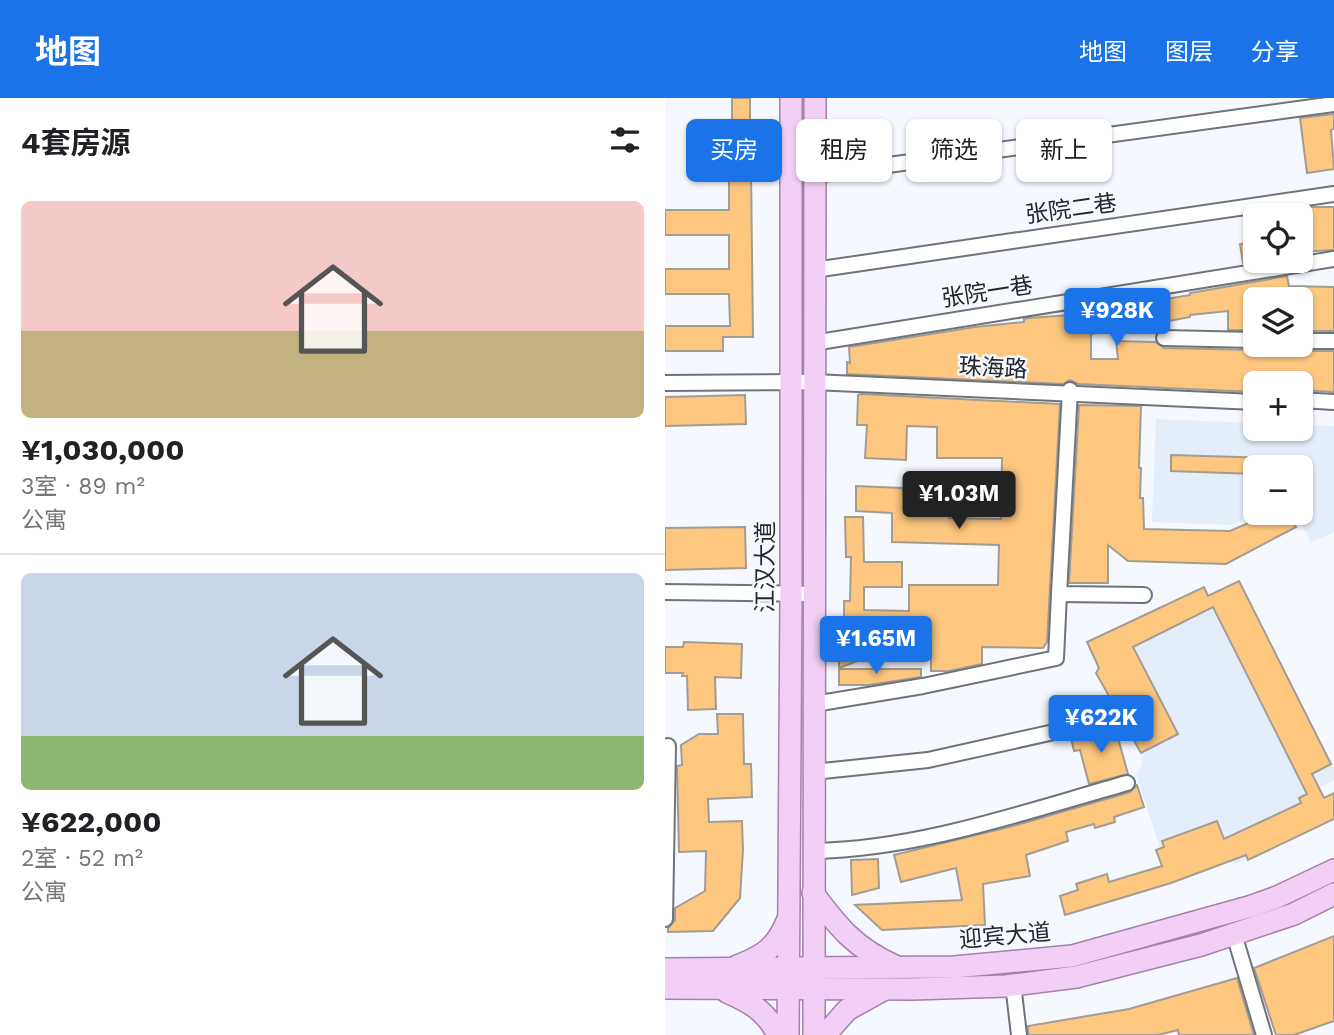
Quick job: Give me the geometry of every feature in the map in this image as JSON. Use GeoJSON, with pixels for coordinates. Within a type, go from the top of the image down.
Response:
{"type":"FeatureCollection","features":[{"type":"Feature","properties":{"kind":"main road","name":"江汉大道"},"geometry":{"type":"LineString","coordinates":[[788,1035],[792,594],[791,98]]}},
{"type":"Feature","properties":{"kind":"main road"},"geometry":{"type":"LineString","coordinates":[[815,98],[815,119]]}},
{"type":"Feature","properties":{"kind":"main road"},"geometry":{"type":"LineString","coordinates":[[814,1035],[815,182]]}},
{"type":"Feature","properties":{"kind":"main road"},"geometry":{"type":"LineString","coordinates":[[791,567],[799,577],[810,575],[814,567]]}},
{"type":"Feature","properties":{"kind":"main road"},"geometry":{"type":"LineString","coordinates":[[791,626],[801,618],[811,620],[814,626]]}},
{"type":"Feature","properties":{"kind":"main road","name":"迎宾大道"},"geometry":{"type":"LineString","coordinates":[[665,970],[723,979],[814,979],[900,968],[954,967],[1072,957],[1252,906],[1334,870]]}},
{"type":"Feature","properties":{"kind":"main road"},"geometry":{"type":"LineString","coordinates":[[813,893],[841,930],[874,956],[900,968]]}},
{"type":"Feature","properties":{"kind":"main road","name":"迎宾大道"},"geometry":{"type":"LineString","coordinates":[[814,979],[885,989],[1013,984],[1076,977],[1234,934],[1294,914],[1334,894]]}},
{"type":"Feature","properties":{"kind":"main road"},"geometry":{"type":"LineString","coordinates":[[778,1035],[773,1025],[753,1003],[723,979],[760,957],[781,938],[789,917]]}},
{"type":"Feature","properties":{"kind":"main road","name":"迎宾大道"},"geometry":{"type":"LineString","coordinates":[[665,988],[723,979]]}},
{"type":"Feature","properties":{"kind":"main road"},"geometry":{"type":"LineString","coordinates":[[825,1035],[847,1010],[885,989]]}},
{"type":"Feature","properties":{"kind":"street"},"geometry":{"type":"LineString","coordinates":[[892,164],[1334,104]]}},
{"type":"Feature","properties":{"kind":"street","name":"张院二巷"},"geometry":{"type":"LineString","coordinates":[[814,267],[1334,192]]}},
{"type":"Feature","properties":{"kind":"street","name":"张院一巷"},"geometry":{"type":"LineString","coordinates":[[1313,261],[1332,261]]}},
{"type":"Feature","properties":{"kind":"street","name":"张院一巷"},"geometry":{"type":"LineString","coordinates":[[813,341],[1332,261]]}},
{"type":"Feature","properties":{"kind":"street","name":"张院一巷"},"geometry":{"type":"LineString","coordinates":[[813,341],[1243,270]]}},
{"type":"Feature","properties":{"kind":"street"},"geometry":{"type":"LineString","coordinates":[[1164,338],[1243,340]]}},
{"type":"Feature","properties":{"kind":"street"},"geometry":{"type":"LineString","coordinates":[[1313,341],[1334,341]]}},
{"type":"Feature","properties":{"kind":"street","name":"珠海路"},"geometry":{"type":"LineString","coordinates":[[665,383],[790,383],[813,380],[1243,400]]}},
{"type":"Feature","properties":{"kind":"street"},"geometry":{"type":"LineString","coordinates":[[814,704],[923,687],[1056,658],[1070,393]]}},
{"type":"Feature","properties":{"kind":"street"},"geometry":{"type":"LineString","coordinates":[[1313,403],[1334,404]]}},
{"type":"Feature","properties":{"kind":"street"},"geometry":{"type":"LineString","coordinates":[[665,592],[814,594]]}},
{"type":"Feature","properties":{"kind":"street"},"geometry":{"type":"LineString","coordinates":[[1059,594],[1144,595]]}},
{"type":"Feature","properties":{"kind":"street"},"geometry":{"type":"LineString","coordinates":[[813,772],[928,760],[1108,720]]}},
{"type":"Feature","properties":{"kind":"street"},"geometry":{"type":"LineString","coordinates":[[665,919],[668,746]]}},
{"type":"Feature","properties":{"kind":"street"},"geometry":{"type":"LineString","coordinates":[[813,851],[852,851],[953,831],[1127,783]]}},
{"type":"Feature","properties":{"kind":"street"},"geometry":{"type":"LineString","coordinates":[[1234,934],[1264,1035]]}},
{"type":"Feature","properties":{"kind":"street"},"geometry":{"type":"LineString","coordinates":[[1013,984],[1019,1035]]}},
{"type":"Feature","properties":{"kind":"shaded area"},"geometry":{"type":"Polygon","coordinates":[[[1156,419],[1243,423],[1243,441],[1313,441],[1313,425],[1334,426],[1334,532],[1311,543],[1302,525],[1313,525],[1313,455],[1243,455],[1243,519],[1231,525],[1152,522],[1156,419]]]}},
{"type":"Feature","properties":{"kind":"shaded area"},"geometry":{"type":"Polygon","coordinates":[[[1239,581],[1334,769],[1334,780],[1319,788],[1325,802],[1301,813],[1309,831],[1234,865],[1217,821],[1163,841],[1164,847],[1160,848],[1136,774],[1142,764],[1141,753],[1096,673],[1098,668],[1087,642],[1204,587],[1208,596],[1239,581]]]}},
{"type":"Feature","properties":{"kind":"building"},"geometry":{"type":"Polygon","coordinates":[[[732,98],[750,98],[750,119],[732,119],[732,98]]]}},
{"type":"Feature","properties":{"kind":"building"},"geometry":{"type":"Polygon","coordinates":[[[1334,114],[1334,129],[1331,130],[1334,169],[1307,173],[1300,118],[1334,114]]]}},
{"type":"Feature","properties":{"kind":"building"},"geometry":{"type":"Polygon","coordinates":[[[729,182],[751,182],[753,337],[723,337],[723,351],[665,351],[665,326],[730,326],[729,294],[665,294],[665,269],[729,269],[729,235],[665,235],[665,210],[729,210],[729,182]]]}},
{"type":"Feature","properties":{"kind":"building"},"geometry":{"type":"Polygon","coordinates":[[[1313,207],[1334,207],[1334,250],[1313,251],[1313,207]]]}},
{"type":"Feature","properties":{"kind":"building"},"geometry":{"type":"Polygon","coordinates":[[[1287,276],[1289,286],[1334,287],[1334,331],[1313,331],[1313,287],[1243,287],[1243,330],[1228,330],[1228,311],[1190,315],[1091,334],[1091,359],[1118,359],[1116,341],[1155,342],[1164,348],[1243,350],[1243,357],[1313,357],[1313,351],[1334,351],[1334,392],[1313,391],[1313,371],[1243,371],[1243,391],[1078,384],[1070,380],[1063,384],[847,374],[847,362],[850,363],[849,347],[1024,322],[1024,319],[1028,318],[1127,311],[1127,308],[1142,303],[1287,276]]]}},
{"type":"Feature","properties":{"kind":"building"},"geometry":{"type":"Polygon","coordinates":[[[745,395],[746,424],[665,426],[665,397],[745,395]]]}},
{"type":"Feature","properties":{"kind":"building"},"geometry":{"type":"Polygon","coordinates":[[[858,395],[1060,404],[1047,642],[1043,648],[982,647],[982,664],[949,671],[931,671],[931,639],[902,639],[902,644],[839,668],[839,651],[844,651],[844,601],[850,601],[851,557],[846,557],[845,517],[863,517],[864,562],[902,562],[902,587],[864,587],[864,610],[909,611],[909,585],[998,585],[999,545],[892,542],[892,513],[856,511],[856,486],[949,491],[949,518],[1001,519],[1002,458],[937,458],[937,427],[907,426],[906,460],[865,458],[867,425],[857,425],[858,395]]]}},
{"type":"Feature","properties":{"kind":"building"},"geometry":{"type":"Polygon","coordinates":[[[1079,405],[1141,406],[1139,468],[1144,529],[1230,531],[1244,525],[1296,527],[1226,564],[1128,561],[1108,545],[1108,583],[1069,583],[1079,405]]]}},
{"type":"Feature","properties":{"kind":"building"},"geometry":{"type":"Polygon","coordinates":[[[1171,455],[1243,457],[1243,474],[1171,471],[1171,455]]]}},
{"type":"Feature","properties":{"kind":"building"},"geometry":{"type":"Polygon","coordinates":[[[745,527],[746,568],[665,570],[665,528],[745,527]]]}},
{"type":"Feature","properties":{"kind":"building"},"geometry":{"type":"Polygon","coordinates":[[[1239,581],[1331,764],[1312,774],[1324,798],[1334,793],[1334,819],[1248,860],[1246,855],[1171,883],[1065,915],[1060,896],[1078,890],[1076,884],[1107,874],[1109,882],[1162,866],[1156,850],[1164,847],[1162,841],[1217,821],[1224,839],[1301,803],[1299,798],[1307,794],[1213,607],[1133,647],[1178,734],[1141,753],[1096,673],[1099,668],[1087,642],[1204,587],[1208,596],[1239,581]]]}},
{"type":"Feature","properties":{"kind":"building"},"geometry":{"type":"Polygon","coordinates":[[[684,642],[742,644],[741,678],[715,677],[716,709],[688,710],[687,676],[682,676],[683,673],[665,673],[665,647],[683,647],[684,642]]]}},
{"type":"Feature","properties":{"kind":"building"},"geometry":{"type":"Polygon","coordinates":[[[839,669],[921,669],[921,677],[869,685],[839,685],[839,669]]]}},
{"type":"Feature","properties":{"kind":"building"},"geometry":{"type":"Polygon","coordinates":[[[717,714],[743,714],[744,764],[751,764],[752,797],[708,799],[709,822],[742,821],[740,898],[713,931],[668,932],[675,920],[675,908],[705,891],[706,851],[679,852],[677,766],[682,765],[681,745],[699,734],[718,734],[717,714]]]}},
{"type":"Feature","properties":{"kind":"building"},"geometry":{"type":"Polygon","coordinates":[[[1115,727],[1128,774],[1089,784],[1080,750],[1074,751],[1071,738],[1115,727]]]}},
{"type":"Feature","properties":{"kind":"building"},"geometry":{"type":"Polygon","coordinates":[[[1137,785],[1144,807],[1114,817],[1115,822],[1095,828],[1094,824],[1066,832],[1068,841],[1026,855],[1030,876],[983,884],[985,925],[882,930],[855,905],[962,900],[956,868],[901,882],[894,855],[1013,826],[1130,792],[1137,785]]]}},
{"type":"Feature","properties":{"kind":"building"},"geometry":{"type":"Polygon","coordinates":[[[878,859],[879,888],[852,895],[851,860],[878,859]]]}},
{"type":"Feature","properties":{"kind":"building"},"geometry":{"type":"Polygon","coordinates":[[[1334,936],[1334,1021],[1294,1035],[1276,1035],[1254,968],[1334,936]]]}},
{"type":"Feature","properties":{"kind":"building"},"geometry":{"type":"Polygon","coordinates":[[[1237,978],[1254,1035],[1179,1035],[1178,1030],[1158,1035],[1028,1035],[1028,1026],[1129,1009],[1237,978]]]}}]}
